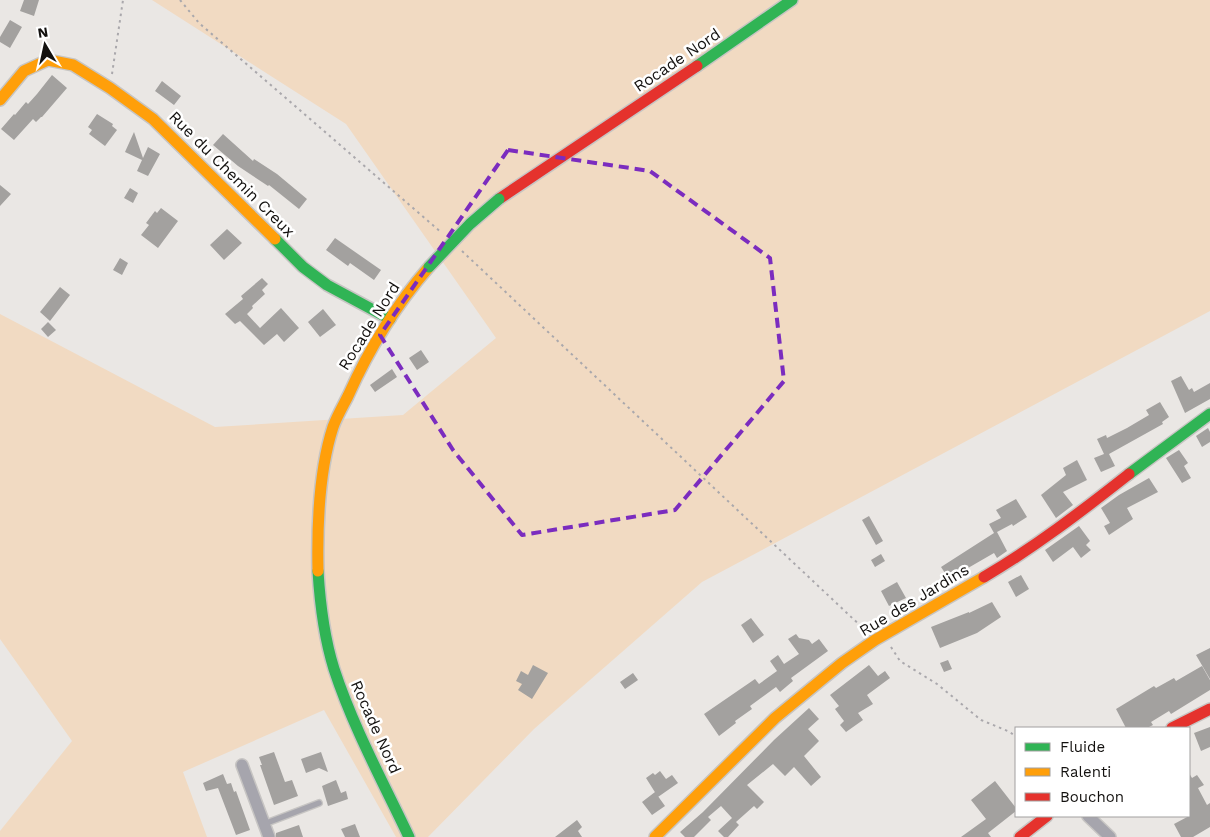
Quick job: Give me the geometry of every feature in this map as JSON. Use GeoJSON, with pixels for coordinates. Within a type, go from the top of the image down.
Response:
{"type":"FeatureCollection","features":[{"type":"Feature","properties":{"kind":"street","name":"Rocade Nord"},"geometry":{"type":"LineString","coordinates":[[409,837],[341,689],[323,621],[318,577],[319,516],[324,468],[334,425],[357,374],[390,319],[419,277],[470,224],[499,199],[732,43],[792,0]]}},
{"type":"Feature","properties":{"kind":"street","name":"Rue du Chemin Creux"},"geometry":{"type":"LineString","coordinates":[[0,100],[24,71],[48,60],[73,65],[110,88],[153,119],[238,201],[303,268],[327,285],[390,319]]}},
{"type":"Feature","properties":{"kind":"street","name":"Rue des Jardins"},"geometry":{"type":"LineString","coordinates":[[655,837],[775,718],[842,663],[880,638],[1008,563],[1058,528],[1210,414]]}},
{"type":"Feature","properties":{"kind":"street"},"geometry":{"type":"LineString","coordinates":[[1174,727],[1210,709]]}},
{"type":"Feature","properties":{"kind":"street"},"geometry":{"type":"LineString","coordinates":[[242,765],[269,837]]}},
{"type":"Feature","properties":{"kind":"street"},"geometry":{"type":"LineString","coordinates":[[1020,837],[1046,817]]}},
{"type":"Feature","properties":{"kind":"street"},"geometry":{"type":"LineString","coordinates":[[1089,817],[1110,837]]}},
{"type":"Feature","properties":{"kind":"lane"},"geometry":{"type":"LineString","coordinates":[[264,824],[320,803]]}},
{"type":"Feature","properties":{"kind":"path"},"geometry":{"type":"LineString","coordinates":[[110,88],[123,0]]}},
{"type":"Feature","properties":{"kind":"path"},"geometry":{"type":"LineString","coordinates":[[180,0],[199,23],[402,198]]}},
{"type":"Feature","properties":{"kind":"path"},"geometry":{"type":"LineString","coordinates":[[490,277],[880,638],[900,661],[937,684],[981,720],[1010,732],[1015,736]]}},
{"type":"Feature","properties":{"kind":"highlighted area"},"geometry":{"type":"Polygon","coordinates":[[[508,150],[650,171],[770,258],[784,381],[675,510],[522,535],[453,450],[380,335],[508,150]]]}},
{"type":"Feature","properties":{"kind":"shaded area"},"geometry":{"type":"Polygon","coordinates":[[[152,0],[1210,0],[1210,311],[702,582],[534,729],[428,837],[396,837],[324,710],[183,772],[207,837],[0,837],[0,831],[72,741],[0,639],[0,314],[215,427],[403,415],[496,338],[346,124],[152,0]]]}},
{"type":"Feature","properties":{"kind":"building"},"geometry":{"type":"Polygon","coordinates":[[[24,0],[39,0],[34,16],[20,11],[24,0]]]}},
{"type":"Feature","properties":{"kind":"building"},"geometry":{"type":"Polygon","coordinates":[[[10,20],[22,27],[10,48],[0,42],[0,37],[10,20]]]}},
{"type":"Feature","properties":{"kind":"building"},"geometry":{"type":"Polygon","coordinates":[[[52,75],[67,88],[42,117],[36,122],[33,119],[14,140],[1,129],[26,102],[28,104],[52,75]]]}},
{"type":"Feature","properties":{"kind":"building"},"geometry":{"type":"Polygon","coordinates":[[[162,81],[181,96],[174,105],[155,91],[162,81]]]}},
{"type":"Feature","properties":{"kind":"building"},"geometry":{"type":"Polygon","coordinates":[[[97,114],[113,124],[112,126],[117,130],[105,146],[89,134],[92,130],[88,127],[97,114]]]}},
{"type":"Feature","properties":{"kind":"building"},"geometry":{"type":"Polygon","coordinates":[[[134,132],[143,158],[148,147],[160,154],[148,176],[137,171],[142,160],[125,152],[134,132]]]}},
{"type":"Feature","properties":{"kind":"building"},"geometry":{"type":"Polygon","coordinates":[[[223,134],[253,161],[254,159],[277,174],[307,199],[299,209],[269,185],[238,166],[213,145],[223,134]]]}},
{"type":"Feature","properties":{"kind":"building"},"geometry":{"type":"Polygon","coordinates":[[[0,185],[11,194],[0,206],[0,185]]]}},
{"type":"Feature","properties":{"kind":"building"},"geometry":{"type":"Polygon","coordinates":[[[130,188],[138,193],[133,203],[124,198],[130,188]]]}},
{"type":"Feature","properties":{"kind":"building"},"geometry":{"type":"Polygon","coordinates":[[[161,208],[178,221],[158,248],[141,235],[149,225],[146,223],[155,211],[157,213],[161,208]]]}},
{"type":"Feature","properties":{"kind":"building"},"geometry":{"type":"Polygon","coordinates":[[[227,229],[242,243],[224,260],[210,245],[227,229]]]}},
{"type":"Feature","properties":{"kind":"building"},"geometry":{"type":"Polygon","coordinates":[[[335,238],[381,270],[374,280],[350,263],[348,266],[326,250],[335,238]]]}},
{"type":"Feature","properties":{"kind":"building"},"geometry":{"type":"Polygon","coordinates":[[[120,258],[128,263],[122,275],[113,270],[120,258]]]}},
{"type":"Feature","properties":{"kind":"building"},"geometry":{"type":"Polygon","coordinates":[[[262,278],[268,284],[262,290],[265,294],[252,306],[253,308],[247,314],[260,328],[281,308],[299,328],[284,342],[277,334],[264,345],[240,321],[235,324],[225,314],[243,299],[241,296],[262,278]]]}},
{"type":"Feature","properties":{"kind":"building"},"geometry":{"type":"Polygon","coordinates":[[[60,287],[70,295],[50,321],[40,312],[60,287]]]}},
{"type":"Feature","properties":{"kind":"building"},"geometry":{"type":"Polygon","coordinates":[[[323,309],[336,325],[320,337],[308,322],[323,309]]]}},
{"type":"Feature","properties":{"kind":"building"},"geometry":{"type":"Polygon","coordinates":[[[48,322],[56,330],[48,337],[41,329],[48,322]]]}},
{"type":"Feature","properties":{"kind":"building"},"geometry":{"type":"Polygon","coordinates":[[[421,350],[429,362],[417,370],[409,358],[421,350]]]}},
{"type":"Feature","properties":{"kind":"building"},"geometry":{"type":"Polygon","coordinates":[[[392,369],[397,377],[375,392],[370,385],[392,369]]]}},
{"type":"Feature","properties":{"kind":"building"},"geometry":{"type":"Polygon","coordinates":[[[1181,376],[1189,390],[1192,388],[1194,392],[1210,383],[1210,399],[1185,413],[1171,381],[1181,376]]]}},
{"type":"Feature","properties":{"kind":"building"},"geometry":{"type":"Polygon","coordinates":[[[1160,402],[1169,417],[1162,422],[1163,424],[1109,454],[1115,466],[1101,472],[1094,458],[1104,454],[1097,439],[1106,435],[1107,438],[1127,428],[1149,415],[1146,410],[1160,402]]]}},
{"type":"Feature","properties":{"kind":"building"},"geometry":{"type":"Polygon","coordinates":[[[1208,428],[1210,442],[1202,447],[1196,436],[1208,428]]]}},
{"type":"Feature","properties":{"kind":"building"},"geometry":{"type":"Polygon","coordinates":[[[1179,450],[1188,463],[1184,466],[1191,478],[1182,483],[1166,458],[1179,450]]]}},
{"type":"Feature","properties":{"kind":"building"},"geometry":{"type":"Polygon","coordinates":[[[1077,460],[1087,480],[1063,492],[1073,505],[1056,518],[1041,495],[1066,475],[1063,468],[1077,460]]]}},
{"type":"Feature","properties":{"kind":"building"},"geometry":{"type":"Polygon","coordinates":[[[1149,478],[1158,492],[1127,508],[1133,519],[1109,535],[1104,526],[1110,523],[1101,508],[1149,478]]]}},
{"type":"Feature","properties":{"kind":"building"},"geometry":{"type":"Polygon","coordinates":[[[1016,499],[1027,517],[1013,526],[1012,524],[997,532],[1007,551],[997,558],[994,553],[949,579],[941,567],[994,533],[989,524],[1001,518],[996,510],[1016,499]]]}},
{"type":"Feature","properties":{"kind":"building"},"geometry":{"type":"Polygon","coordinates":[[[869,516],[883,541],[876,545],[862,520],[869,516]]]}},
{"type":"Feature","properties":{"kind":"building"},"geometry":{"type":"Polygon","coordinates":[[[1079,526],[1090,541],[1086,545],[1091,550],[1081,558],[1073,547],[1053,562],[1045,550],[1079,526]]]}},
{"type":"Feature","properties":{"kind":"building"},"geometry":{"type":"Polygon","coordinates":[[[881,554],[885,561],[875,567],[871,560],[881,554]]]}},
{"type":"Feature","properties":{"kind":"building"},"geometry":{"type":"Polygon","coordinates":[[[1021,575],[1029,589],[1016,597],[1008,582],[1021,575]]]}},
{"type":"Feature","properties":{"kind":"building"},"geometry":{"type":"Polygon","coordinates":[[[897,582],[906,598],[889,606],[881,591],[897,582]]]}},
{"type":"Feature","properties":{"kind":"building"},"geometry":{"type":"Polygon","coordinates":[[[992,602],[1001,617],[977,633],[940,648],[931,627],[992,602]]]}},
{"type":"Feature","properties":{"kind":"building"},"geometry":{"type":"Polygon","coordinates":[[[751,618],[764,635],[753,643],[741,625],[751,618]]]}},
{"type":"Feature","properties":{"kind":"building"},"geometry":{"type":"Polygon","coordinates":[[[796,634],[799,638],[809,640],[812,644],[819,639],[828,651],[791,678],[793,681],[780,692],[776,687],[750,706],[752,709],[719,736],[704,714],[755,679],[759,684],[777,671],[770,661],[778,655],[784,664],[799,654],[788,639],[796,634]]]}},
{"type":"Feature","properties":{"kind":"building"},"geometry":{"type":"Polygon","coordinates":[[[1210,648],[1210,679],[1196,655],[1210,648]]]}},
{"type":"Feature","properties":{"kind":"building"},"geometry":{"type":"Polygon","coordinates":[[[948,660],[952,669],[944,672],[940,663],[948,660]]]}},
{"type":"Feature","properties":{"kind":"building"},"geometry":{"type":"Polygon","coordinates":[[[533,665],[548,673],[532,699],[518,690],[522,684],[516,681],[521,671],[528,675],[533,665]]]}},
{"type":"Feature","properties":{"kind":"building"},"geometry":{"type":"Polygon","coordinates":[[[869,665],[878,676],[885,671],[890,678],[867,695],[873,704],[858,713],[863,720],[846,732],[840,725],[844,721],[835,709],[839,706],[830,695],[869,665]]]}},
{"type":"Feature","properties":{"kind":"building"},"geometry":{"type":"Polygon","coordinates":[[[1202,666],[1210,680],[1210,690],[1171,714],[1169,711],[1151,722],[1153,725],[1149,727],[1125,727],[1116,709],[1154,686],[1156,688],[1174,678],[1176,681],[1202,666]]]}},
{"type":"Feature","properties":{"kind":"building"},"geometry":{"type":"Polygon","coordinates":[[[633,673],[638,680],[625,689],[620,682],[633,673]]]}},
{"type":"Feature","properties":{"kind":"building"},"geometry":{"type":"Polygon","coordinates":[[[809,708],[819,719],[808,729],[819,741],[804,756],[821,777],[811,786],[794,767],[785,776],[773,764],[747,785],[764,802],[757,809],[754,806],[736,822],[739,825],[728,837],[724,837],[718,831],[732,818],[721,806],[708,817],[711,820],[694,837],[685,837],[680,832],[703,812],[774,740],[809,708]]]}},
{"type":"Feature","properties":{"kind":"building"},"geometry":{"type":"Polygon","coordinates":[[[1210,727],[1210,747],[1201,751],[1194,733],[1210,727]]]}},
{"type":"Feature","properties":{"kind":"building"},"geometry":{"type":"Polygon","coordinates":[[[274,752],[285,782],[292,780],[298,796],[274,805],[259,757],[274,752]]]}},
{"type":"Feature","properties":{"kind":"building"},"geometry":{"type":"Polygon","coordinates":[[[321,752],[328,772],[319,768],[306,773],[301,759],[321,752]]]}},
{"type":"Feature","properties":{"kind":"building"},"geometry":{"type":"Polygon","coordinates":[[[660,771],[666,779],[672,775],[678,783],[658,797],[646,778],[660,771]]]}},
{"type":"Feature","properties":{"kind":"building"},"geometry":{"type":"Polygon","coordinates":[[[223,774],[227,784],[231,783],[234,792],[236,791],[250,830],[236,835],[218,788],[206,791],[203,783],[223,774]]]}},
{"type":"Feature","properties":{"kind":"building"},"geometry":{"type":"Polygon","coordinates":[[[1190,775],[1192,778],[1197,775],[1204,785],[1198,788],[1207,805],[1210,803],[1210,827],[1193,837],[1181,837],[1174,824],[1190,817],[1190,775]]]}},
{"type":"Feature","properties":{"kind":"building"},"geometry":{"type":"Polygon","coordinates":[[[336,780],[341,793],[346,791],[348,799],[328,806],[322,786],[336,780]]]}},
{"type":"Feature","properties":{"kind":"building"},"geometry":{"type":"Polygon","coordinates":[[[995,781],[1015,807],[1015,812],[988,833],[991,837],[961,837],[986,819],[971,800],[995,781]]]}},
{"type":"Feature","properties":{"kind":"building"},"geometry":{"type":"Polygon","coordinates":[[[655,792],[665,806],[652,815],[642,802],[655,792]]]}},
{"type":"Feature","properties":{"kind":"building"},"geometry":{"type":"Polygon","coordinates":[[[577,820],[582,827],[578,831],[582,837],[555,837],[577,820]]]}},
{"type":"Feature","properties":{"kind":"building"},"geometry":{"type":"Polygon","coordinates":[[[355,824],[360,837],[345,837],[341,829],[355,824]]]}},
{"type":"Feature","properties":{"kind":"building"},"geometry":{"type":"Polygon","coordinates":[[[299,825],[303,837],[276,837],[276,833],[299,825]]]}},
{"type":"Feature","properties":{"kind":"traffic: fast"},"geometry":{"type":"LineString","coordinates":[[697,66],[792,0]]}},
{"type":"Feature","properties":{"kind":"traffic: fast"},"geometry":{"type":"LineString","coordinates":[[429,267],[470,224],[499,199]]}},
{"type":"Feature","properties":{"kind":"traffic: fast"},"geometry":{"type":"LineString","coordinates":[[275,239],[303,267],[327,285],[390,319]]}},
{"type":"Feature","properties":{"kind":"traffic: fast"},"geometry":{"type":"LineString","coordinates":[[1129,474],[1210,414]]}},
{"type":"Feature","properties":{"kind":"traffic: fast"},"geometry":{"type":"LineString","coordinates":[[318,571],[323,620],[334,669],[359,733],[409,837]]}},
{"type":"Feature","properties":{"kind":"traffic: slow"},"geometry":{"type":"LineString","coordinates":[[0,100],[24,71],[48,60],[73,65],[110,88],[153,119],[275,239]]}},
{"type":"Feature","properties":{"kind":"traffic: slow"},"geometry":{"type":"LineString","coordinates":[[318,571],[320,498],[328,444],[333,427],[384,328],[405,297],[429,267]]}},
{"type":"Feature","properties":{"kind":"traffic: slow"},"geometry":{"type":"LineString","coordinates":[[655,837],[775,718],[842,663],[875,640],[984,577]]}},
{"type":"Feature","properties":{"kind":"traffic: jam"},"geometry":{"type":"LineString","coordinates":[[499,199],[697,66]]}},
{"type":"Feature","properties":{"kind":"traffic: jam"},"geometry":{"type":"LineString","coordinates":[[984,577],[1058,528],[1129,474]]}},
{"type":"Feature","properties":{"kind":"traffic: jam"},"geometry":{"type":"LineString","coordinates":[[1174,727],[1210,709]]}},
{"type":"Feature","properties":{"kind":"traffic: jam"},"geometry":{"type":"LineString","coordinates":[[1020,837],[1046,817]]}}]}
